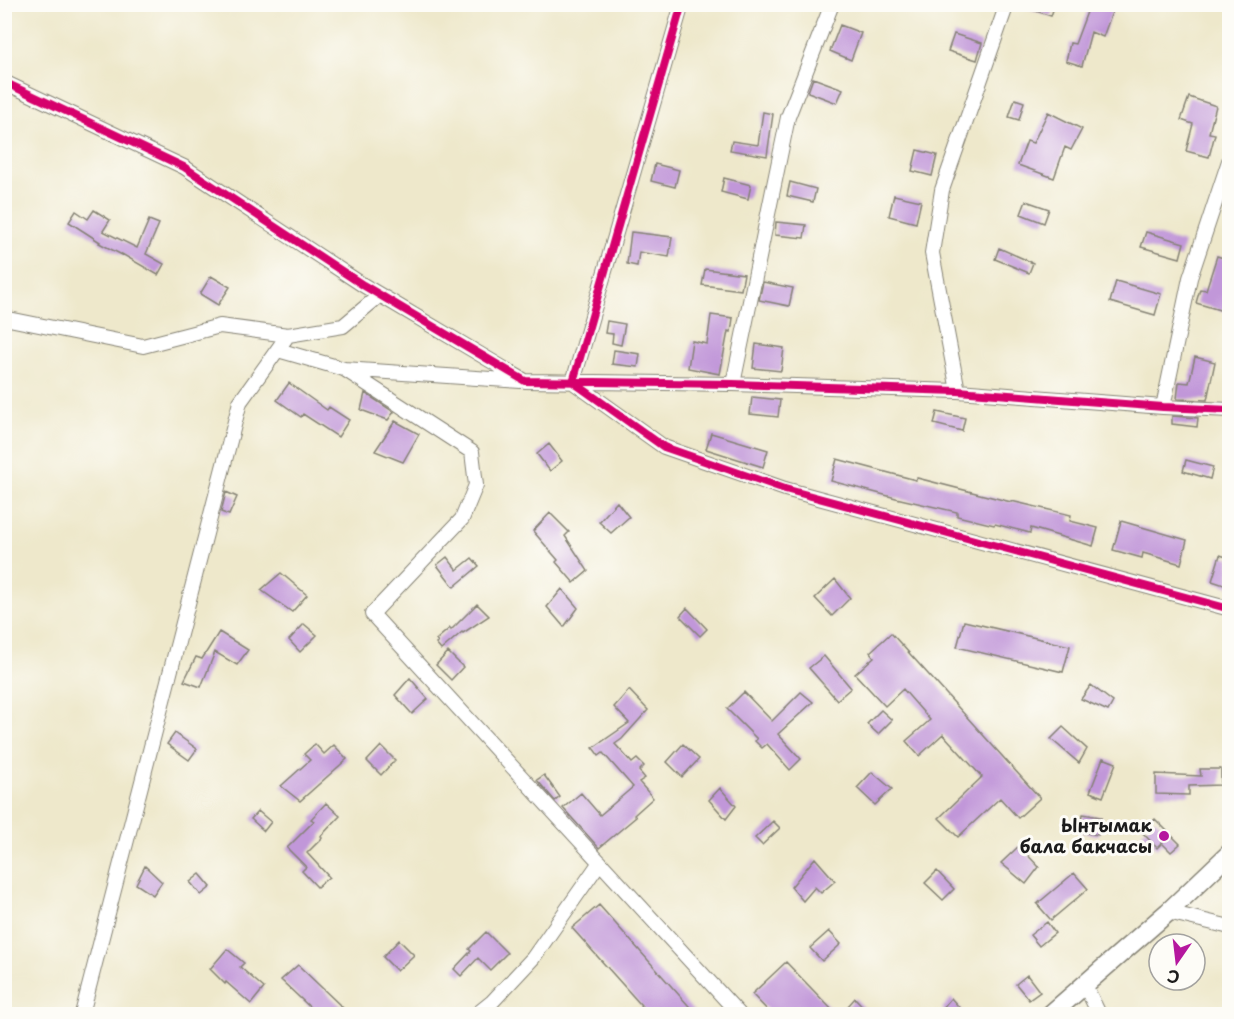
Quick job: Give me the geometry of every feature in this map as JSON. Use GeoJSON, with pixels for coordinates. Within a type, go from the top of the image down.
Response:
{"type":"FeatureCollection","features":[{"type":"Feature","properties":{"kind":"street"},"geometry":{"type":"LineString","coordinates":[[573,382],[682,4]]}},
{"type":"Feature","properties":{"kind":"street"},"geometry":{"type":"LineString","coordinates":[[733,384],[788,117],[832,4]]}},
{"type":"Feature","properties":{"kind":"street"},"geometry":{"type":"LineString","coordinates":[[957,391],[932,252],[942,190],[1007,4]]}},
{"type":"Feature","properties":{"kind":"street"},"geometry":{"type":"LineString","coordinates":[[4,82],[184,167],[380,295],[525,381]]}},
{"type":"Feature","properties":{"kind":"street"},"geometry":{"type":"LineString","coordinates":[[1163,407],[1190,278],[1230,158]]}},
{"type":"Feature","properties":{"kind":"street"},"geometry":{"type":"LineString","coordinates":[[4,318],[143,346],[220,326],[288,335],[343,326],[380,295]]}},
{"type":"Feature","properties":{"kind":"street"},"geometry":{"type":"LineString","coordinates":[[82,1014],[240,402],[288,335]]}},
{"type":"Feature","properties":{"kind":"street"},"geometry":{"type":"LineString","coordinates":[[278,350],[344,369],[525,381],[733,384],[957,391],[1230,410]]}},
{"type":"Feature","properties":{"kind":"street"},"geometry":{"type":"LineString","coordinates":[[344,369],[472,452],[476,485],[462,519],[372,614],[738,1014]]}},
{"type":"Feature","properties":{"kind":"street"},"geometry":{"type":"LineString","coordinates":[[573,382],[664,447],[774,486],[1230,609]]}},
{"type":"Feature","properties":{"kind":"street"},"geometry":{"type":"LineString","coordinates":[[1051,1014],[1168,912],[1230,853]]}},
{"type":"Feature","properties":{"kind":"street"},"geometry":{"type":"LineString","coordinates":[[477,1014],[492,1002],[533,958],[600,862]]}},
{"type":"Feature","properties":{"kind":"street"},"geometry":{"type":"LineString","coordinates":[[1168,912],[1230,927]]}},
{"type":"Feature","properties":{"kind":"street"},"geometry":{"type":"LineString","coordinates":[[1084,985],[1099,1014]]}},
{"type":"Feature","properties":{"kind":"building"},"geometry":{"type":"Polygon","coordinates":[[[1021,4],[1055,4],[1051,16],[1021,6],[1021,4]]]}},
{"type":"Feature","properties":{"kind":"building"},"geometry":{"type":"Polygon","coordinates":[[[1090,4],[1115,4],[1103,37],[1091,32],[1082,66],[1066,61],[1070,43],[1075,44],[1090,4]]]}},
{"type":"Feature","properties":{"kind":"building"},"geometry":{"type":"Polygon","coordinates":[[[840,25],[861,33],[851,60],[830,51],[840,25]]]}},
{"type":"Feature","properties":{"kind":"building"},"geometry":{"type":"Polygon","coordinates":[[[954,34],[982,43],[977,60],[948,51],[954,34]]]}},
{"type":"Feature","properties":{"kind":"building"},"geometry":{"type":"Polygon","coordinates":[[[813,78],[843,89],[837,103],[808,92],[813,78]]]}},
{"type":"Feature","properties":{"kind":"building"},"geometry":{"type":"Polygon","coordinates":[[[1189,97],[1216,106],[1209,133],[1215,134],[1209,157],[1186,151],[1193,124],[1181,120],[1189,97]]]}},
{"type":"Feature","properties":{"kind":"building"},"geometry":{"type":"Polygon","coordinates":[[[1015,99],[1024,102],[1019,120],[1009,117],[1015,99]]]}},
{"type":"Feature","properties":{"kind":"building"},"geometry":{"type":"Polygon","coordinates":[[[763,112],[773,114],[767,156],[730,150],[732,141],[758,145],[763,112]]]}},
{"type":"Feature","properties":{"kind":"building"},"geometry":{"type":"Polygon","coordinates":[[[1048,112],[1082,129],[1071,150],[1065,147],[1054,178],[1018,165],[1027,141],[1033,143],[1048,112]]]}},
{"type":"Feature","properties":{"kind":"building"},"geometry":{"type":"Polygon","coordinates":[[[917,150],[937,155],[932,176],[912,171],[917,150]]]}},
{"type":"Feature","properties":{"kind":"building"},"geometry":{"type":"Polygon","coordinates":[[[655,164],[679,170],[675,187],[651,181],[655,164]]]}},
{"type":"Feature","properties":{"kind":"building"},"geometry":{"type":"Polygon","coordinates":[[[724,178],[751,185],[748,199],[721,192],[724,178]]]}},
{"type":"Feature","properties":{"kind":"building"},"geometry":{"type":"Polygon","coordinates":[[[790,182],[816,189],[813,202],[787,196],[790,182]]]}},
{"type":"Feature","properties":{"kind":"building"},"geometry":{"type":"Polygon","coordinates":[[[894,195],[921,201],[916,223],[889,216],[894,195]]]}},
{"type":"Feature","properties":{"kind":"building"},"geometry":{"type":"Polygon","coordinates":[[[1026,201],[1049,209],[1044,223],[1021,214],[1026,201]]]}},
{"type":"Feature","properties":{"kind":"building"},"geometry":{"type":"Polygon","coordinates":[[[94,210],[110,220],[103,231],[137,248],[149,220],[159,224],[146,254],[164,264],[158,275],[99,243],[69,222],[76,211],[88,219],[94,210]]]}},
{"type":"Feature","properties":{"kind":"building"},"geometry":{"type":"Polygon","coordinates":[[[776,222],[806,225],[804,238],[775,235],[776,222]]]}},
{"type":"Feature","properties":{"kind":"building"},"geometry":{"type":"Polygon","coordinates":[[[631,232],[672,237],[669,257],[639,252],[637,266],[627,264],[631,232]]]}},
{"type":"Feature","properties":{"kind":"building"},"geometry":{"type":"Polygon","coordinates":[[[1146,232],[1184,243],[1180,258],[1141,247],[1146,232]]]}},
{"type":"Feature","properties":{"kind":"building"},"geometry":{"type":"Polygon","coordinates":[[[999,248],[1033,263],[1029,273],[995,259],[999,248]]]}},
{"type":"Feature","properties":{"kind":"building"},"geometry":{"type":"Polygon","coordinates":[[[1217,256],[1230,260],[1230,289],[1223,311],[1196,303],[1200,289],[1206,290],[1217,256]]]}},
{"type":"Feature","properties":{"kind":"building"},"geometry":{"type":"Polygon","coordinates":[[[705,269],[744,274],[741,290],[702,285],[705,269]]]}},
{"type":"Feature","properties":{"kind":"building"},"geometry":{"type":"Polygon","coordinates":[[[211,276],[230,287],[218,305],[200,294],[211,276]]]}},
{"type":"Feature","properties":{"kind":"building"},"geometry":{"type":"Polygon","coordinates":[[[1116,281],[1161,294],[1155,315],[1110,302],[1116,281]]]}},
{"type":"Feature","properties":{"kind":"building"},"geometry":{"type":"Polygon","coordinates":[[[763,282],[793,288],[789,306],[759,300],[763,282]]]}},
{"type":"Feature","properties":{"kind":"building"},"geometry":{"type":"Polygon","coordinates":[[[711,315],[733,318],[731,332],[728,331],[720,374],[688,368],[692,341],[707,344],[711,315]]]}},
{"type":"Feature","properties":{"kind":"building"},"geometry":{"type":"Polygon","coordinates":[[[607,321],[625,324],[621,345],[612,343],[613,334],[605,333],[607,321]]]}},
{"type":"Feature","properties":{"kind":"building"},"geometry":{"type":"Polygon","coordinates":[[[756,344],[784,348],[781,371],[753,368],[756,344]]]}},
{"type":"Feature","properties":{"kind":"building"},"geometry":{"type":"Polygon","coordinates":[[[614,350],[640,354],[638,367],[612,364],[614,350]]]}},
{"type":"Feature","properties":{"kind":"building"},"geometry":{"type":"Polygon","coordinates":[[[1195,357],[1215,362],[1207,400],[1177,399],[1179,382],[1189,383],[1195,357]]]}},
{"type":"Feature","properties":{"kind":"building"},"geometry":{"type":"Polygon","coordinates":[[[289,383],[327,410],[329,407],[349,420],[338,437],[303,414],[301,417],[277,400],[289,383]]]}},
{"type":"Feature","properties":{"kind":"building"},"geometry":{"type":"Polygon","coordinates":[[[365,393],[394,412],[388,420],[361,410],[365,393]]]}},
{"type":"Feature","properties":{"kind":"building"},"geometry":{"type":"Polygon","coordinates":[[[752,397],[780,400],[778,417],[750,414],[752,397]]]}},
{"type":"Feature","properties":{"kind":"building"},"geometry":{"type":"Polygon","coordinates":[[[937,412],[965,418],[962,431],[934,424],[937,412]]]}},
{"type":"Feature","properties":{"kind":"building"},"geometry":{"type":"Polygon","coordinates":[[[1172,416],[1198,418],[1197,427],[1172,424],[1172,416]]]}},
{"type":"Feature","properties":{"kind":"building"},"geometry":{"type":"Polygon","coordinates":[[[395,421],[419,434],[403,462],[375,451],[395,421]]]}},
{"type":"Feature","properties":{"kind":"building"},"geometry":{"type":"Polygon","coordinates":[[[711,433],[768,450],[763,467],[706,449],[711,433]]]}},
{"type":"Feature","properties":{"kind":"building"},"geometry":{"type":"Polygon","coordinates":[[[549,444],[562,461],[550,471],[537,454],[549,444]]]}},
{"type":"Feature","properties":{"kind":"building"},"geometry":{"type":"Polygon","coordinates":[[[837,459],[916,480],[917,478],[1071,515],[1070,521],[1098,528],[1093,546],[1031,528],[1030,533],[957,516],[957,512],[831,481],[837,459]]]}},
{"type":"Feature","properties":{"kind":"building"},"geometry":{"type":"Polygon","coordinates":[[[1186,460],[1213,467],[1210,479],[1183,471],[1186,460]]]}},
{"type":"Feature","properties":{"kind":"building"},"geometry":{"type":"Polygon","coordinates":[[[226,492],[237,497],[229,515],[221,512],[226,492]]]}},
{"type":"Feature","properties":{"kind":"building"},"geometry":{"type":"Polygon","coordinates":[[[617,502],[629,517],[611,533],[599,522],[617,502]]]}},
{"type":"Feature","properties":{"kind":"building"},"geometry":{"type":"Polygon","coordinates":[[[550,513],[569,532],[565,536],[588,571],[574,583],[533,531],[550,513]]]}},
{"type":"Feature","properties":{"kind":"building"},"geometry":{"type":"Polygon","coordinates":[[[1121,521],[1187,540],[1181,564],[1143,553],[1142,558],[1113,550],[1121,521]]]}},
{"type":"Feature","properties":{"kind":"building"},"geometry":{"type":"Polygon","coordinates":[[[1220,555],[1230,558],[1230,587],[1212,581],[1220,555]]]}},
{"type":"Feature","properties":{"kind":"building"},"geometry":{"type":"Polygon","coordinates":[[[447,557],[457,570],[472,558],[479,566],[454,587],[437,565],[447,557]]]}},
{"type":"Feature","properties":{"kind":"building"},"geometry":{"type":"Polygon","coordinates":[[[281,573],[307,595],[292,612],[261,590],[281,573]]]}},
{"type":"Feature","properties":{"kind":"building"},"geometry":{"type":"Polygon","coordinates":[[[835,579],[850,598],[832,616],[815,598],[835,579]]]}},
{"type":"Feature","properties":{"kind":"building"},"geometry":{"type":"Polygon","coordinates":[[[562,589],[578,608],[564,627],[547,607],[562,589]]]}},
{"type":"Feature","properties":{"kind":"building"},"geometry":{"type":"Polygon","coordinates":[[[477,604],[489,616],[462,632],[441,650],[436,640],[450,628],[451,630],[477,604]]]}},
{"type":"Feature","properties":{"kind":"building"},"geometry":{"type":"Polygon","coordinates":[[[687,608],[707,629],[700,636],[680,616],[687,608]]]}},
{"type":"Feature","properties":{"kind":"building"},"geometry":{"type":"Polygon","coordinates":[[[964,621],[1070,646],[1063,672],[957,647],[964,621]]]}},
{"type":"Feature","properties":{"kind":"building"},"geometry":{"type":"Polygon","coordinates":[[[304,624],[317,635],[300,652],[289,640],[304,624]]]}},
{"type":"Feature","properties":{"kind":"building"},"geometry":{"type":"Polygon","coordinates":[[[219,632],[248,650],[237,665],[215,652],[201,687],[184,681],[196,657],[202,659],[219,632]]]}},
{"type":"Feature","properties":{"kind":"building"},"geometry":{"type":"Polygon","coordinates":[[[891,633],[1040,798],[1018,818],[1000,798],[958,837],[939,818],[982,777],[943,734],[919,756],[906,741],[930,720],[903,689],[885,706],[855,674],[874,657],[870,652],[891,633]]]}},
{"type":"Feature","properties":{"kind":"building"},"geometry":{"type":"Polygon","coordinates":[[[448,652],[463,667],[451,680],[436,665],[448,652]]]}},
{"type":"Feature","properties":{"kind":"building"},"geometry":{"type":"Polygon","coordinates":[[[824,656],[851,688],[837,700],[809,668],[824,656]]]}},
{"type":"Feature","properties":{"kind":"building"},"geometry":{"type":"Polygon","coordinates":[[[410,678],[428,699],[412,714],[395,695],[410,678]]]}},
{"type":"Feature","properties":{"kind":"building"},"geometry":{"type":"Polygon","coordinates":[[[1091,685],[1113,702],[1108,711],[1081,699],[1091,685]]]}},
{"type":"Feature","properties":{"kind":"building"},"geometry":{"type":"Polygon","coordinates":[[[629,690],[648,710],[615,744],[632,763],[637,759],[644,766],[639,771],[645,778],[639,782],[653,798],[634,815],[636,817],[599,848],[563,808],[581,793],[600,815],[633,787],[603,753],[599,756],[593,748],[629,723],[614,707],[629,690]]]}},
{"type":"Feature","properties":{"kind":"building"},"geometry":{"type":"Polygon","coordinates":[[[744,692],[772,721],[801,692],[813,702],[778,734],[801,759],[790,770],[767,744],[762,748],[755,741],[757,739],[727,709],[744,692]]]}},
{"type":"Feature","properties":{"kind":"building"},"geometry":{"type":"Polygon","coordinates":[[[881,710],[892,720],[878,734],[867,724],[881,710]]]}},
{"type":"Feature","properties":{"kind":"building"},"geometry":{"type":"Polygon","coordinates":[[[1063,727],[1087,749],[1079,763],[1051,739],[1063,727]]]}},
{"type":"Feature","properties":{"kind":"building"},"geometry":{"type":"Polygon","coordinates":[[[175,733],[197,749],[189,760],[167,744],[175,733]]]}},
{"type":"Feature","properties":{"kind":"building"},"geometry":{"type":"Polygon","coordinates":[[[315,744],[324,754],[334,745],[347,759],[300,801],[281,786],[310,760],[304,754],[315,744]]]}},
{"type":"Feature","properties":{"kind":"building"},"geometry":{"type":"Polygon","coordinates":[[[683,744],[699,759],[682,777],[667,762],[683,744]]]}},
{"type":"Feature","properties":{"kind":"building"},"geometry":{"type":"Polygon","coordinates":[[[381,746],[395,760],[381,775],[367,761],[381,746]]]}},
{"type":"Feature","properties":{"kind":"building"},"geometry":{"type":"Polygon","coordinates":[[[1103,758],[1116,763],[1103,797],[1090,792],[1103,758]]]}},
{"type":"Feature","properties":{"kind":"building"},"geometry":{"type":"Polygon","coordinates":[[[1200,769],[1221,769],[1221,785],[1189,786],[1189,795],[1156,794],[1156,774],[1201,776],[1200,769]]]}},
{"type":"Feature","properties":{"kind":"building"},"geometry":{"type":"Polygon","coordinates":[[[872,772],[892,789],[875,805],[857,788],[872,772]]]}},
{"type":"Feature","properties":{"kind":"building"},"geometry":{"type":"Polygon","coordinates":[[[544,775],[560,797],[555,801],[537,780],[544,775]]]}},
{"type":"Feature","properties":{"kind":"building"},"geometry":{"type":"Polygon","coordinates":[[[720,788],[736,806],[726,819],[709,800],[720,788]]]}},
{"type":"Feature","properties":{"kind":"building"},"geometry":{"type":"Polygon","coordinates":[[[326,803],[340,816],[307,853],[329,877],[317,887],[302,871],[306,867],[287,848],[314,821],[311,819],[326,803]]]}},
{"type":"Feature","properties":{"kind":"building"},"geometry":{"type":"Polygon","coordinates":[[[258,811],[271,822],[264,831],[251,819],[258,811]]]}},
{"type":"Feature","properties":{"kind":"building"},"geometry":{"type":"Polygon","coordinates":[[[1083,814],[1101,817],[1098,835],[1080,832],[1083,814]]]}},
{"type":"Feature","properties":{"kind":"building"},"geometry":{"type":"Polygon","coordinates":[[[1155,819],[1180,844],[1171,852],[1162,843],[1157,848],[1142,832],[1155,819]]]}},
{"type":"Feature","properties":{"kind":"building"},"geometry":{"type":"Polygon","coordinates":[[[773,821],[780,828],[762,845],[755,838],[773,821]]]}},
{"type":"Feature","properties":{"kind":"building"},"geometry":{"type":"Polygon","coordinates":[[[1019,846],[1039,867],[1026,884],[1001,863],[1019,846]]]}},
{"type":"Feature","properties":{"kind":"building"},"geometry":{"type":"Polygon","coordinates":[[[815,858],[835,881],[821,893],[815,887],[803,901],[791,887],[815,858]]]}},
{"type":"Feature","properties":{"kind":"building"},"geometry":{"type":"Polygon","coordinates":[[[145,866],[162,882],[153,895],[136,884],[145,866]]]}},
{"type":"Feature","properties":{"kind":"building"},"geometry":{"type":"Polygon","coordinates":[[[937,871],[954,889],[943,900],[925,883],[937,871]]]}},
{"type":"Feature","properties":{"kind":"building"},"geometry":{"type":"Polygon","coordinates":[[[1074,873],[1088,889],[1051,920],[1037,904],[1074,873]]]}},
{"type":"Feature","properties":{"kind":"building"},"geometry":{"type":"Polygon","coordinates":[[[200,874],[211,887],[201,895],[190,882],[200,874]]]}},
{"type":"Feature","properties":{"kind":"building"},"geometry":{"type":"Polygon","coordinates":[[[599,905],[696,1014],[649,1014],[572,928],[599,905]]]}},
{"type":"Feature","properties":{"kind":"building"},"geometry":{"type":"Polygon","coordinates":[[[1047,922],[1055,933],[1039,946],[1030,935],[1047,922]]]}},
{"type":"Feature","properties":{"kind":"building"},"geometry":{"type":"Polygon","coordinates":[[[829,931],[841,944],[822,961],[810,948],[829,931]]]}},
{"type":"Feature","properties":{"kind":"building"},"geometry":{"type":"Polygon","coordinates":[[[486,932],[507,953],[490,970],[478,958],[461,976],[454,969],[486,932]]]}},
{"type":"Feature","properties":{"kind":"building"},"geometry":{"type":"Polygon","coordinates":[[[399,940],[414,955],[397,971],[383,957],[399,940]]]}},
{"type":"Feature","properties":{"kind":"building"},"geometry":{"type":"Polygon","coordinates":[[[227,949],[244,963],[240,967],[264,988],[251,1004],[210,969],[227,949]]]}},
{"type":"Feature","properties":{"kind":"building"},"geometry":{"type":"Polygon","coordinates":[[[786,962],[836,1014],[771,1014],[752,994],[786,962]]]}},
{"type":"Feature","properties":{"kind":"building"},"geometry":{"type":"Polygon","coordinates":[[[298,965],[343,1008],[336,1014],[317,1014],[281,980],[298,965]]]}},
{"type":"Feature","properties":{"kind":"building"},"geometry":{"type":"Polygon","coordinates":[[[1027,975],[1040,992],[1029,1000],[1016,984],[1027,975]]]}},
{"type":"Feature","properties":{"kind":"building"},"geometry":{"type":"Polygon","coordinates":[[[855,998],[870,1014],[841,1014],[855,998]]]}},
{"type":"Feature","properties":{"kind":"building"},"geometry":{"type":"Polygon","coordinates":[[[951,998],[965,1014],[947,1014],[942,1009],[951,998]]]}},
{"type":"Feature","properties":{"kind":"cycle path"},"geometry":{"type":"LineString","coordinates":[[682,4],[573,382],[664,447],[785,489],[1230,609]]}},
{"type":"Feature","properties":{"kind":"cycle path"},"geometry":{"type":"LineString","coordinates":[[4,82],[184,167],[363,285],[525,381],[733,384],[958,391],[1230,410]]}},
{"type":"Feature","properties":{"kind":"place","name":"Ынтымак бала бакчасы"},"geometry":{"type":"Point","coordinates":[1164,836]}}]}
